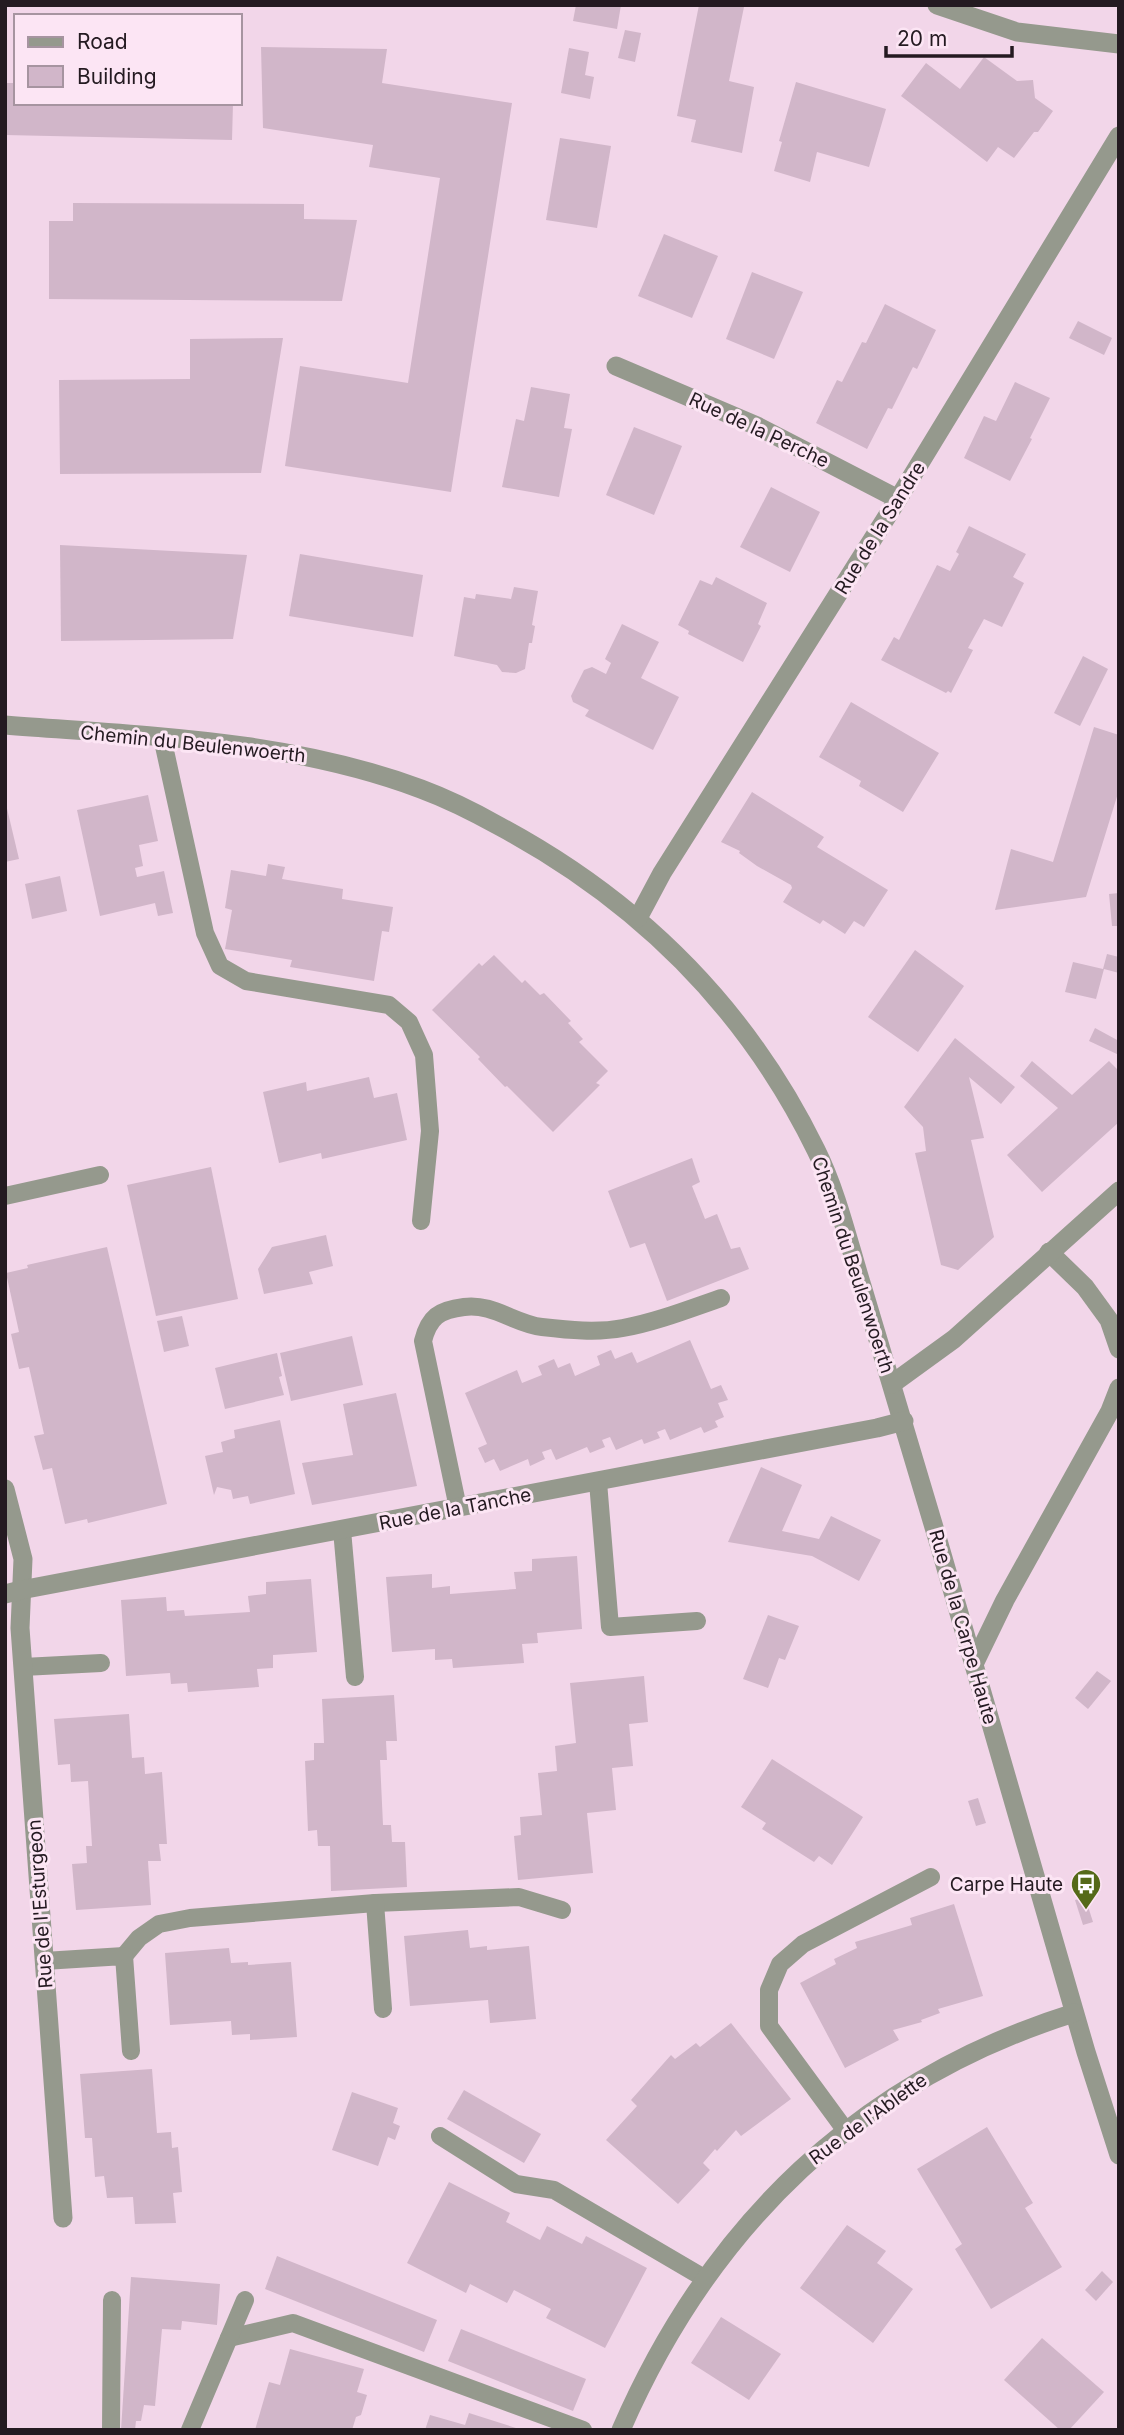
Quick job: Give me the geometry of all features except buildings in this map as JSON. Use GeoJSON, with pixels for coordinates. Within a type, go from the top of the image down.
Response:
{"type":"FeatureCollection","features":[{"type":"Feature","properties":{"kind":"street"},"geometry":{"type":"LineString","coordinates":[[937,5],[1017,32],[1119,44]]}},
{"type":"Feature","properties":{"kind":"street","name":"Rue de la Sandre"},"geometry":{"type":"LineString","coordinates":[[638,918],[662,873],[898,499],[1119,136]]}},
{"type":"Feature","properties":{"kind":"street","name":"Rue de la Perche"},"geometry":{"type":"LineString","coordinates":[[616,366],[757,425],[898,499]]}},
{"type":"Feature","properties":{"kind":"street","name":"Chemin du Beulenwoerth"},"geometry":{"type":"LineString","coordinates":[[5,725],[162,737],[301,754],[361,768],[425,790],[470,810],[532,844],[584,877],[638,918],[710,992],[750,1038],[785,1092],[818,1154],[892,1384]]}},
{"type":"Feature","properties":{"kind":"street"},"geometry":{"type":"LineString","coordinates":[[892,1384],[954,1339],[1119,1191]]}},
{"type":"Feature","properties":{"kind":"street"},"geometry":{"type":"LineString","coordinates":[[1049,1252],[1085,1287],[1109,1320],[1119,1349]]}},
{"type":"Feature","properties":{"kind":"street","name":"Rue de la Carpe Haute"},"geometry":{"type":"LineString","coordinates":[[892,1384],[1074,2013],[1119,2155]]}},
{"type":"Feature","properties":{"kind":"street"},"geometry":{"type":"LineString","coordinates":[[974,1664],[1005,1600],[1110,1411],[1119,1388]]}},
{"type":"Feature","properties":{"kind":"street","name":"Rue de la Tanche"},"geometry":{"type":"LineString","coordinates":[[13,1592],[598,1482],[904,1421]]}},
{"type":"Feature","properties":{"kind":"street","name":"Rue de l'Esturgeon"},"geometry":{"type":"LineString","coordinates":[[5,1489],[23,1559],[13,1592],[20,1628],[63,2218]]}},
{"type":"Feature","properties":{"kind":"street","name":"Rue de l'Ablette"},"geometry":{"type":"LineString","coordinates":[[621,2430],[665,2340],[704,2278],[764,2204],[798,2171],[846,2131],[925,2076],[999,2039],[1074,2013]]}},
{"type":"Feature","properties":{"kind":"lane"},"geometry":{"type":"LineString","coordinates":[[162,737],[205,933],[220,966],[246,981],[390,1005],[409,1022],[424,1055],[430,1131],[421,1221]]}},
{"type":"Feature","properties":{"kind":"lane"},"geometry":{"type":"LineString","coordinates":[[5,1196],[100,1175]]}},
{"type":"Feature","properties":{"kind":"lane"},"geometry":{"type":"LineString","coordinates":[[458,1508],[423,1341],[428,1322],[442,1313],[466,1307],[496,1310],[538,1327],[587,1330],[622,1328],[673,1315],[721,1298]]}},
{"type":"Feature","properties":{"kind":"lane"},"geometry":{"type":"LineString","coordinates":[[598,1482],[610,1627],[697,1621]]}},
{"type":"Feature","properties":{"kind":"lane"},"geometry":{"type":"LineString","coordinates":[[342,1530],[355,1677]]}},
{"type":"Feature","properties":{"kind":"lane"},"geometry":{"type":"LineString","coordinates":[[23,1667],[101,1663]]}},
{"type":"Feature","properties":{"kind":"lane"},"geometry":{"type":"LineString","coordinates":[[846,2131],[769,2026],[769,1990],[780,1964],[803,1944],[931,1877]]}},
{"type":"Feature","properties":{"kind":"lane"},"geometry":{"type":"LineString","coordinates":[[131,2051],[124,1956],[139,1938],[159,1924],[190,1918],[375,1903],[519,1896],[562,1910]]}},
{"type":"Feature","properties":{"kind":"lane"},"geometry":{"type":"LineString","coordinates":[[375,1903],[383,2009]]}},
{"type":"Feature","properties":{"kind":"lane"},"geometry":{"type":"LineString","coordinates":[[44,1961],[124,1956]]}},
{"type":"Feature","properties":{"kind":"lane"},"geometry":{"type":"LineString","coordinates":[[440,2136],[516,2184],[554,2190],[704,2278]]}},
{"type":"Feature","properties":{"kind":"lane"},"geometry":{"type":"LineString","coordinates":[[111,2430],[113,2300]]}},
{"type":"Feature","properties":{"kind":"lane"},"geometry":{"type":"LineString","coordinates":[[190,2430],[244,2300]]}},
{"type":"Feature","properties":{"kind":"lane"},"geometry":{"type":"LineString","coordinates":[[229,2338],[293,2323],[583,2430]]}},
{"type":"Feature","properties":{"kind":"place","name":"Carpe Haute"},"geometry":{"type":"Point","coordinates":[1086,1911]}}]}
